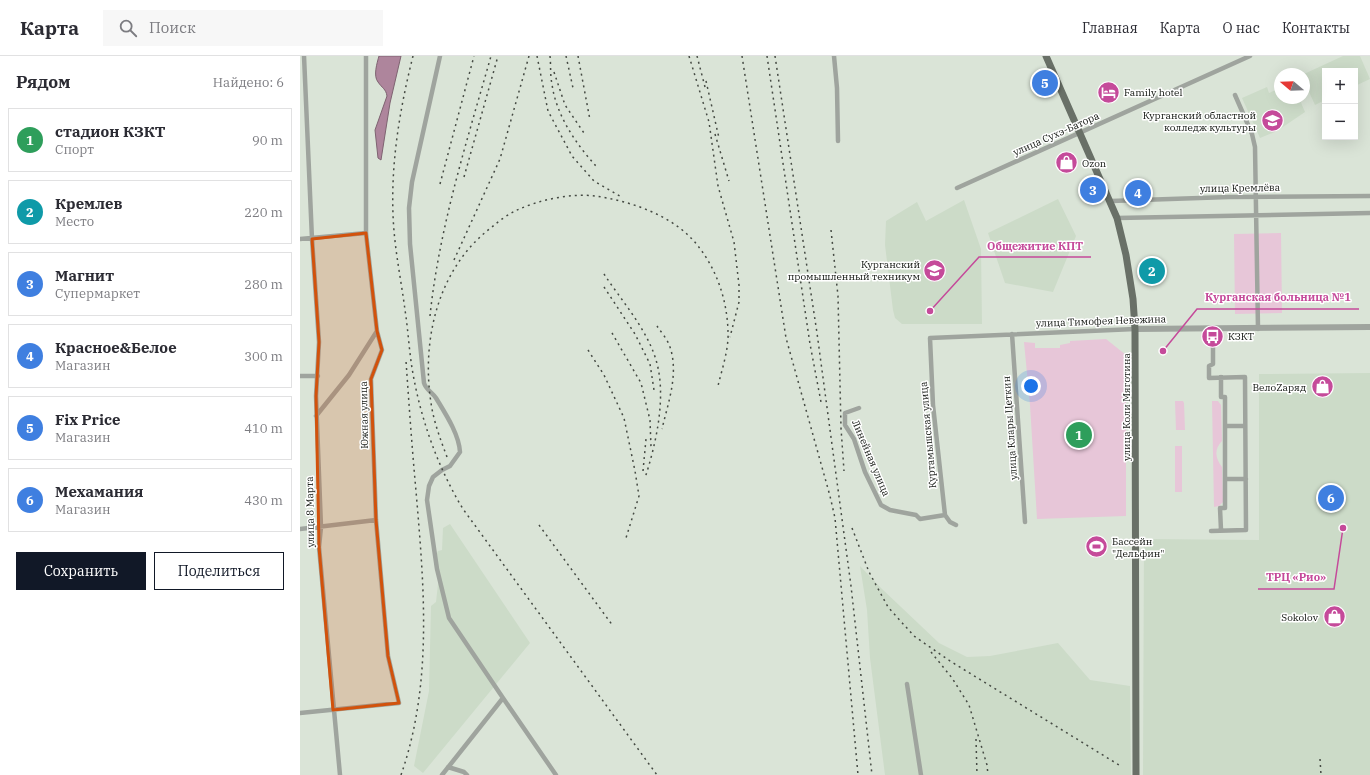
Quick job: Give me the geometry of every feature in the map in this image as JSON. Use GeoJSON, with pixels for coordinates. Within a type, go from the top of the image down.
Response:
{"type":"FeatureCollection","features":[{"type":"Feature","properties":{"kind":"main road","name":"улица Коли Мяготина"},"geometry":{"type":"LineString","coordinates":[[1046,56],[1111,201],[1117,218],[1128,262],[1133,299],[1136,329],[1136,775]]}},
{"type":"Feature","properties":{"kind":"street","name":"улица 8 Марта"},"geometry":{"type":"LineString","coordinates":[[304,56],[303,102],[319,342],[316,416],[321,527],[319,536],[333,710],[340,775]]}},
{"type":"Feature","properties":{"kind":"street","name":"Южная улица"},"geometry":{"type":"LineString","coordinates":[[333,710],[399,703],[388,656],[376,520],[371,379],[382,350],[377,331],[366,233],[366,56]]}},
{"type":"Feature","properties":{"kind":"street"},"geometry":{"type":"LineString","coordinates":[[440,56],[412,182],[409,208],[410,244],[424,383],[426,388],[435,396],[460,443],[460,452],[450,466],[433,477],[429,486],[427,500],[437,569],[449,618],[556,775]]}},
{"type":"Feature","properties":{"kind":"street"},"geometry":{"type":"LineString","coordinates":[[834,56],[837,88],[838,141]]}},
{"type":"Feature","properties":{"kind":"street","name":"улица Сухэ-Батора"},"geometry":{"type":"LineString","coordinates":[[957,188],[1250,56]]}},
{"type":"Feature","properties":{"kind":"street"},"geometry":{"type":"LineString","coordinates":[[1235,96],[1252,134],[1254,147],[1258,329]]}},
{"type":"Feature","properties":{"kind":"street","name":"улица Кремлёва"},"geometry":{"type":"LineString","coordinates":[[1111,201],[1256,197],[1370,196]]}},
{"type":"Feature","properties":{"kind":"street"},"geometry":{"type":"LineString","coordinates":[[1117,218],[1370,213]]}},
{"type":"Feature","properties":{"kind":"street"},"geometry":{"type":"LineString","coordinates":[[300,239],[366,233]]}},
{"type":"Feature","properties":{"kind":"street","name":"улица Тимофея Невежина"},"geometry":{"type":"LineString","coordinates":[[930,338],[1136,329],[1370,328]]}},
{"type":"Feature","properties":{"kind":"street"},"geometry":{"type":"LineString","coordinates":[[1211,531],[1246,530],[1245,377],[1209,378],[1209,366],[1213,364],[1213,329]]}},
{"type":"Feature","properties":{"kind":"street"},"geometry":{"type":"LineString","coordinates":[[316,416],[349,375],[377,331]]}},
{"type":"Feature","properties":{"kind":"street","name":"улица Клары Цеткин"},"geometry":{"type":"LineString","coordinates":[[1012,334],[1025,522]]}},
{"type":"Feature","properties":{"kind":"street","name":"Куртамышская улица"},"geometry":{"type":"LineString","coordinates":[[930,338],[933,405],[945,516]]}},
{"type":"Feature","properties":{"kind":"street"},"geometry":{"type":"LineString","coordinates":[[300,376],[318,376]]}},
{"type":"Feature","properties":{"kind":"street"},"geometry":{"type":"LineString","coordinates":[[1221,377],[1221,397],[1225,397],[1225,508],[1220,508],[1221,530]]}},
{"type":"Feature","properties":{"kind":"street","name":"Линейная улица"},"geometry":{"type":"LineString","coordinates":[[858,408],[845,413],[845,425],[854,439],[865,472],[881,505],[890,510],[916,515],[920,519],[945,516]]}},
{"type":"Feature","properties":{"kind":"street"},"geometry":{"type":"LineString","coordinates":[[1225,426],[1245,426]]}},
{"type":"Feature","properties":{"kind":"street"},"geometry":{"type":"LineString","coordinates":[[1225,479],[1246,479]]}},
{"type":"Feature","properties":{"kind":"street"},"geometry":{"type":"LineString","coordinates":[[945,516],[950,522],[956,525]]}},
{"type":"Feature","properties":{"kind":"street"},"geometry":{"type":"LineString","coordinates":[[300,529],[376,520]]}},
{"type":"Feature","properties":{"kind":"street"},"geometry":{"type":"LineString","coordinates":[[907,684],[921,775]]}},
{"type":"Feature","properties":{"kind":"street"},"geometry":{"type":"LineString","coordinates":[[442,775],[503,698]]}},
{"type":"Feature","properties":{"kind":"street"},"geometry":{"type":"LineString","coordinates":[[300,713],[333,710]]}},
{"type":"Feature","properties":{"kind":"street"},"geometry":{"type":"LineString","coordinates":[[448,768],[464,772],[467,775]]}},
{"type":"Feature","properties":{"kind":"highlighted area"},"geometry":{"type":"Polygon","coordinates":[[[366,233],[377,331],[382,350],[371,379],[376,520],[388,656],[399,703],[333,710],[319,547],[316,396],[319,342],[312,239],[366,233]]]}},
{"type":"Feature","properties":{"kind":"shaded area"},"geometry":{"type":"Polygon","coordinates":[[[379,56],[401,56],[390,103],[381,160],[378,158],[375,130],[387,96],[376,76],[379,56]]]}},
{"type":"Feature","properties":{"kind":"shaded area"},"geometry":{"type":"Polygon","coordinates":[[[1343,56],[1360,56],[1370,79],[1358,85],[1358,68],[1322,68],[1322,102],[1315,105],[1310,94],[1310,71],[1343,56]]]}},
{"type":"Feature","properties":{"kind":"shaded area","name":"Курганский областной колледж культуры"},"geometry":{"type":"Polygon","coordinates":[[[1267,87],[1269,93],[1274,91],[1274,104],[1302,104],[1305,112],[1277,131],[1260,138],[1242,98],[1267,87]]]}},
{"type":"Feature","properties":{"kind":"shaded area"},"geometry":{"type":"Polygon","coordinates":[[[1058,199],[1076,236],[1053,292],[1005,283],[988,233],[1058,199]]]}},
{"type":"Feature","properties":{"kind":"shaded area","name":"Курганский промышленный техникум"},"geometry":{"type":"Polygon","coordinates":[[[964,200],[981,249],[982,324],[902,324],[895,318],[893,310],[885,245],[886,221],[917,202],[926,221],[964,200]]]}},
{"type":"Feature","properties":{"kind":"shaded area"},"geometry":{"type":"Polygon","coordinates":[[[1281,233],[1282,313],[1235,314],[1234,234],[1281,233]]]}},
{"type":"Feature","properties":{"kind":"shaded area"},"geometry":{"type":"Polygon","coordinates":[[[1106,339],[1126,355],[1126,516],[1037,519],[1030,405],[1024,342],[1035,343],[1035,348],[1060,348],[1060,345],[1070,343],[1070,341],[1106,339]]]}},
{"type":"Feature","properties":{"kind":"shaded area"},"geometry":{"type":"Polygon","coordinates":[[[1370,373],[1370,775],[1143,775],[1144,539],[1259,540],[1259,374],[1370,373]]]}},
{"type":"Feature","properties":{"kind":"shaded area"},"geometry":{"type":"Polygon","coordinates":[[[1175,401],[1183,401],[1184,403],[1185,430],[1176,430],[1175,401]]]}},
{"type":"Feature","properties":{"kind":"shaded area"},"geometry":{"type":"Polygon","coordinates":[[[1212,401],[1218,401],[1221,405],[1222,441],[1219,444],[1216,454],[1222,467],[1223,502],[1219,506],[1214,507],[1212,401]]]}},
{"type":"Feature","properties":{"kind":"shaded area"},"geometry":{"type":"Polygon","coordinates":[[[1175,446],[1182,446],[1182,492],[1175,492],[1175,446]]]}},
{"type":"Feature","properties":{"kind":"shaded area"},"geometry":{"type":"Polygon","coordinates":[[[450,524],[530,643],[423,773],[414,766],[429,691],[431,606],[436,602],[439,575],[436,555],[438,551],[442,550],[443,528],[450,524]]]}},
{"type":"Feature","properties":{"kind":"shaded area"},"geometry":{"type":"Polygon","coordinates":[[[860,566],[939,643],[967,657],[990,656],[1058,643],[1090,680],[1130,686],[1131,775],[885,775],[870,658],[867,610],[860,566]]]}},
{"type":"Feature","properties":{"kind":"railway"},"geometry":{"type":"LineString","coordinates":[[413,56],[397,135],[393,174],[393,214],[396,251],[415,386],[431,441],[445,476],[463,509],[657,775]]}},
{"type":"Feature","properties":{"kind":"railway"},"geometry":{"type":"LineString","coordinates":[[440,184],[474,56]]}},
{"type":"Feature","properties":{"kind":"railway"},"geometry":{"type":"LineString","coordinates":[[430,316],[434,283],[447,217],[491,56]]}},
{"type":"Feature","properties":{"kind":"railway"},"geometry":{"type":"LineString","coordinates":[[464,177],[498,56]]}},
{"type":"Feature","properties":{"kind":"railway"},"geometry":{"type":"LineString","coordinates":[[454,260],[500,159],[529,56]]}},
{"type":"Feature","properties":{"kind":"railway"},"geometry":{"type":"LineString","coordinates":[[537,56],[548,111],[572,156],[594,181],[623,198]]}},
{"type":"Feature","properties":{"kind":"railway"},"geometry":{"type":"LineString","coordinates":[[550,56],[551,81],[554,96],[562,118],[574,139],[596,166]]}},
{"type":"Feature","properties":{"kind":"railway"},"geometry":{"type":"LineString","coordinates":[[566,56],[573,88]]}},
{"type":"Feature","properties":{"kind":"railway"},"geometry":{"type":"LineString","coordinates":[[578,56],[590,120]]}},
{"type":"Feature","properties":{"kind":"railway"},"geometry":{"type":"LineString","coordinates":[[689,56],[709,122],[718,186],[734,242],[739,285],[739,302],[730,337]]}},
{"type":"Feature","properties":{"kind":"railway"},"geometry":{"type":"LineString","coordinates":[[697,56],[705,87]]}},
{"type":"Feature","properties":{"kind":"railway"},"geometry":{"type":"LineString","coordinates":[[742,56],[786,338],[835,518],[858,775]]}},
{"type":"Feature","properties":{"kind":"railway"},"geometry":{"type":"LineString","coordinates":[[767,56],[810,344],[821,402]]}},
{"type":"Feature","properties":{"kind":"railway"},"geometry":{"type":"LineString","coordinates":[[775,56],[817,333],[851,586],[872,775]]}},
{"type":"Feature","properties":{"kind":"railway"},"geometry":{"type":"LineString","coordinates":[[554,72],[565,105],[584,133]]}},
{"type":"Feature","properties":{"kind":"railway"},"geometry":{"type":"LineString","coordinates":[[706,81],[719,138]]}},
{"type":"Feature","properties":{"kind":"railway"},"geometry":{"type":"LineString","coordinates":[[715,134],[729,181]]}},
{"type":"Feature","properties":{"kind":"railway"},"geometry":{"type":"LineString","coordinates":[[447,457],[436,427],[429,384],[431,333],[437,309],[446,285],[458,263],[473,244],[503,218],[524,207],[554,198],[585,195],[609,198],[637,206],[665,218],[688,235],[698,246],[705,255],[716,275],[726,308],[728,338],[725,359],[718,386]]}},
{"type":"Feature","properties":{"kind":"railway"},"geometry":{"type":"LineString","coordinates":[[831,230],[838,296],[841,428],[844,471]]}},
{"type":"Feature","properties":{"kind":"railway"},"geometry":{"type":"LineString","coordinates":[[604,274],[640,326],[652,348],[659,374],[659,420],[653,450],[645,478]]}},
{"type":"Feature","properties":{"kind":"railway"},"geometry":{"type":"LineString","coordinates":[[604,287],[635,334],[650,364],[654,390]]}},
{"type":"Feature","properties":{"kind":"railway"},"geometry":{"type":"LineString","coordinates":[[657,326],[669,344],[673,368],[672,388],[662,429]]}},
{"type":"Feature","properties":{"kind":"railway"},"geometry":{"type":"LineString","coordinates":[[612,333],[641,383],[650,420],[651,447]]}},
{"type":"Feature","properties":{"kind":"railway"},"geometry":{"type":"LineString","coordinates":[[588,350],[604,375],[624,418],[635,471],[639,496],[626,538]]}},
{"type":"Feature","properties":{"kind":"railway"},"geometry":{"type":"LineString","coordinates":[[401,775],[411,740],[418,705],[424,634],[422,563],[406,361]]}},
{"type":"Feature","properties":{"kind":"railway"},"geometry":{"type":"LineString","coordinates":[[643,471],[646,439]]}},
{"type":"Feature","properties":{"kind":"railway"},"geometry":{"type":"LineString","coordinates":[[539,525],[613,626]]}},
{"type":"Feature","properties":{"kind":"railway"},"geometry":{"type":"LineString","coordinates":[[852,528],[869,572],[888,607],[914,636],[950,661],[1119,765]]}},
{"type":"Feature","properties":{"kind":"railway"},"geometry":{"type":"LineString","coordinates":[[931,652],[952,678],[969,705],[987,765],[988,775]]}},
{"type":"Feature","properties":{"kind":"railway"},"geometry":{"type":"LineString","coordinates":[[976,739],[977,775]]}},
{"type":"Feature","properties":{"kind":"railway"},"geometry":{"type":"LineString","coordinates":[[1320,759],[1321,775]]}},
{"type":"Feature","properties":{"kind":"place","name":"Fix Price"},"geometry":{"type":"Point","coordinates":[1045,83]}},
{"type":"Feature","properties":{"kind":"place","name":"Family hotel"},"geometry":{"type":"Point","coordinates":[1109,92]}},
{"type":"Feature","properties":{"kind":"place","name":"Курганский областной колледж культуры"},"geometry":{"type":"Point","coordinates":[1272,121]}},
{"type":"Feature","properties":{"kind":"place","name":"Ozon"},"geometry":{"type":"Point","coordinates":[1067,163]}},
{"type":"Feature","properties":{"kind":"place","name":"Магнит"},"geometry":{"type":"Point","coordinates":[1093,190]}},
{"type":"Feature","properties":{"kind":"place","name":"Красное&Белое"},"geometry":{"type":"Point","coordinates":[1138,193]}},
{"type":"Feature","properties":{"kind":"place","name":"Курганский промышленный техникум"},"geometry":{"type":"Point","coordinates":[935,270]}},
{"type":"Feature","properties":{"kind":"place","name":"Кремлев"},"geometry":{"type":"Point","coordinates":[1152,271]}},
{"type":"Feature","properties":{"kind":"place","name":"Общежитие КПТ"},"geometry":{"type":"Point","coordinates":[930,311]}},
{"type":"Feature","properties":{"kind":"place","name":"КЗКТ"},"geometry":{"type":"Point","coordinates":[1212,336]}},
{"type":"Feature","properties":{"kind":"place","name":"Курганская больница №1"},"geometry":{"type":"Point","coordinates":[1163,351]}},
{"type":"Feature","properties":{"kind":"place","name":"ВелоZаряд"},"geometry":{"type":"Point","coordinates":[1322,387]}},
{"type":"Feature","properties":{"kind":"place","name":"стадион КЗКТ"},"geometry":{"type":"Point","coordinates":[1079,435]}},
{"type":"Feature","properties":{"kind":"place","name":"Мехамания"},"geometry":{"type":"Point","coordinates":[1331,498]}},
{"type":"Feature","properties":{"kind":"place","name":"ТРЦ «Рио»"},"geometry":{"type":"Point","coordinates":[1343,528]}},
{"type":"Feature","properties":{"kind":"place","name":"Бассейн \"Дельфин\""},"geometry":{"type":"Point","coordinates":[1096,547]}},
{"type":"Feature","properties":{"kind":"place","name":"Sokolov"},"geometry":{"type":"Point","coordinates":[1334,617]}}]}
